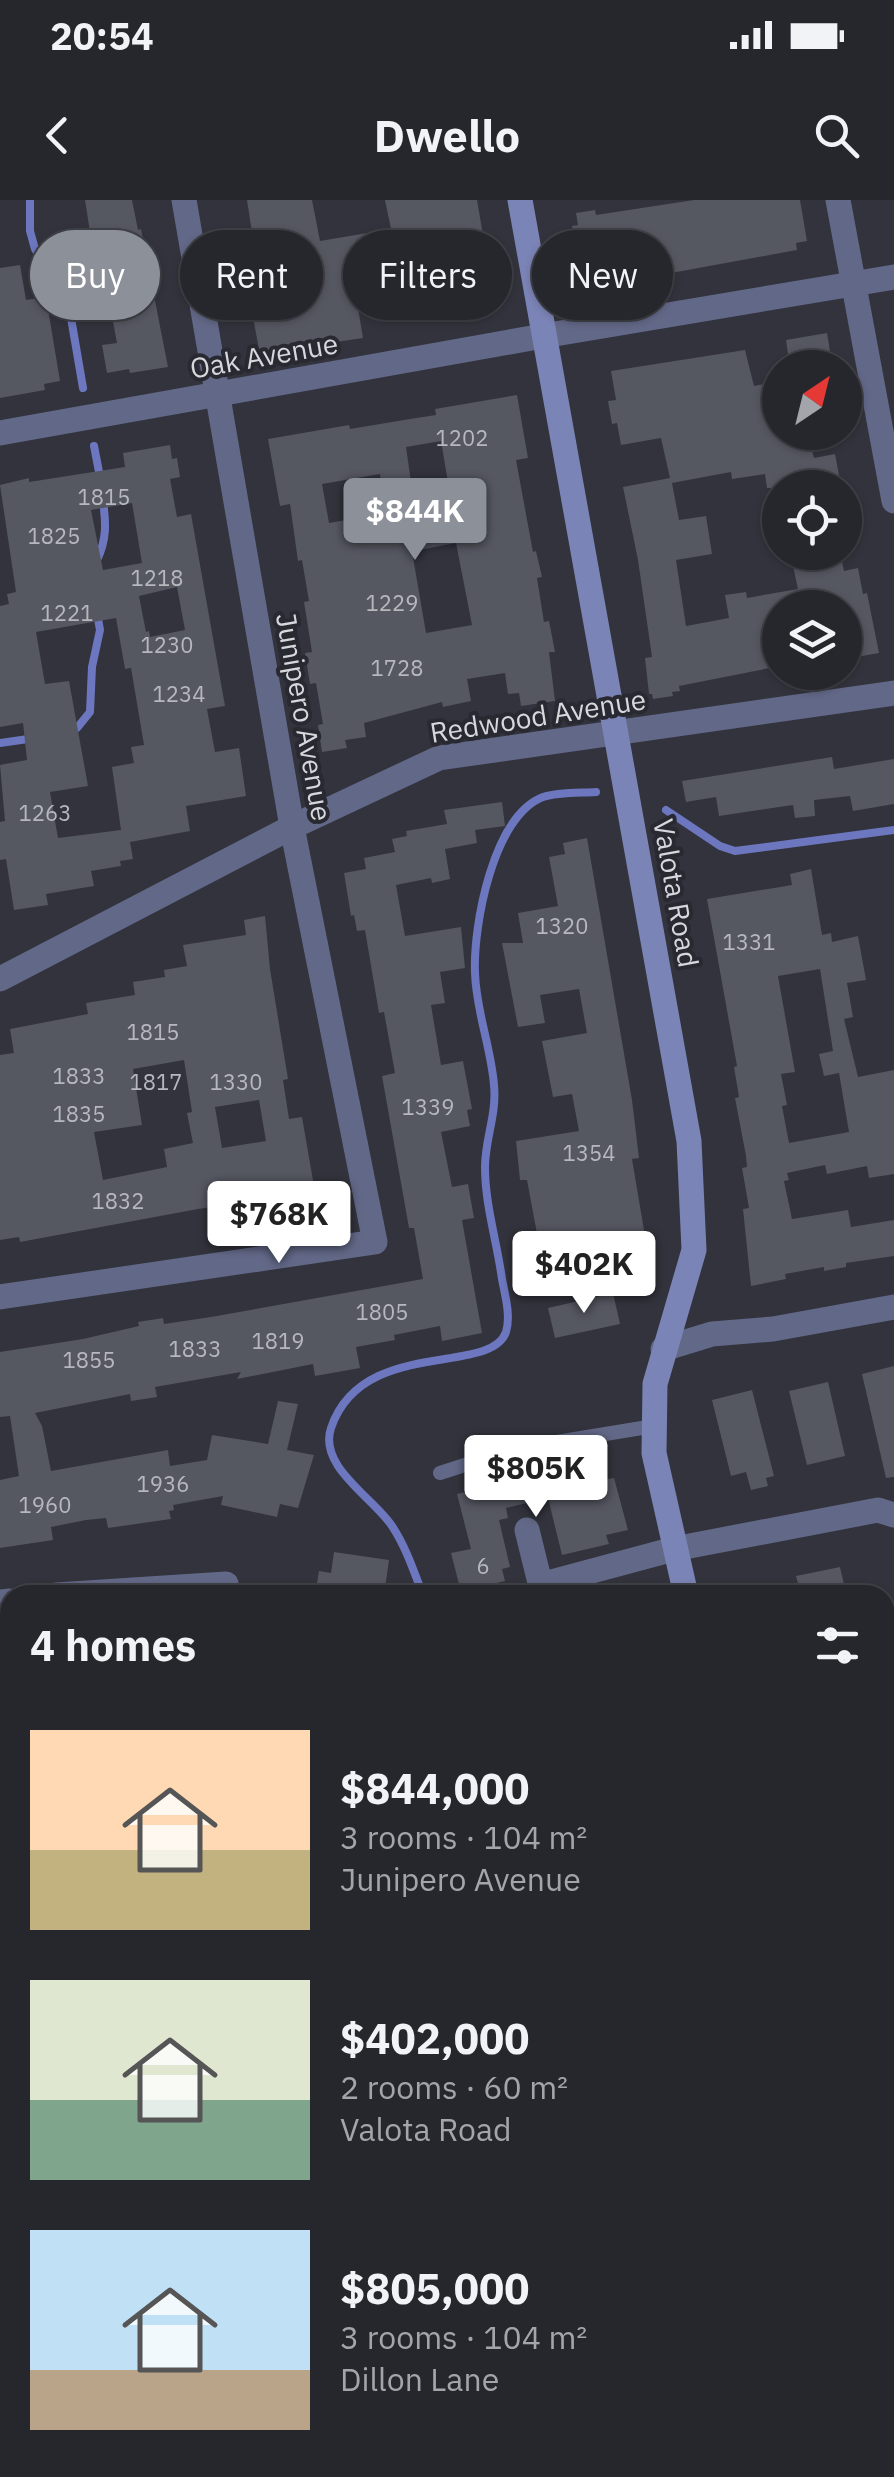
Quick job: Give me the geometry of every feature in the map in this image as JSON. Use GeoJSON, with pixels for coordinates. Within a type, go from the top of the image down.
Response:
{"type":"FeatureCollection","features":[{"type":"Feature","properties":{"kind":"street","name":"Junipero Avenue"},"geometry":{"type":"LineString","coordinates":[[0,1296],[375,1242],[292,827],[184,200]]}},
{"type":"Feature","properties":{"kind":"street","name":"Valota Road"},"geometry":{"type":"LineString","coordinates":[[520,200],[689,1142],[694,1250],[655,1384],[654,1426],[654,1453],[683,1585]]}},
{"type":"Feature","properties":{"kind":"street"},"geometry":{"type":"LineString","coordinates":[[838,200],[894,501]]}},
{"type":"Feature","properties":{"kind":"street","name":"Oak Avenue"},"geometry":{"type":"LineString","coordinates":[[0,433],[894,277]]}},
{"type":"Feature","properties":{"kind":"street","name":"Redwood Avenue"},"geometry":{"type":"LineString","coordinates":[[0,979],[292,827],[440,758],[894,693]]}},
{"type":"Feature","properties":{"kind":"street"},"geometry":{"type":"LineString","coordinates":[[663,1349],[712,1334],[773,1330],[894,1307]]}},
{"type":"Feature","properties":{"kind":"street"},"geometry":{"type":"LineString","coordinates":[[558,1585],[674,1549],[878,1510],[894,1515]]}},
{"type":"Feature","properties":{"kind":"street"},"geometry":{"type":"LineString","coordinates":[[527,1530],[541,1585]]}},
{"type":"Feature","properties":{"kind":"street"},"geometry":{"type":"LineString","coordinates":[[210,1585],[226,1584]]}},
{"type":"Feature","properties":{"kind":"lane"},"geometry":{"type":"LineString","coordinates":[[440,1473],[514,1449],[654,1426]]}},
{"type":"Feature","properties":{"kind":"building"},"geometry":{"type":"Polygon","coordinates":[[[85,200],[132,200],[138,230],[90,230],[85,200]]]}},
{"type":"Feature","properties":{"kind":"building"},"geometry":{"type":"Polygon","coordinates":[[[247,200],[312,200],[318,230],[252,230],[247,200]]]}},
{"type":"Feature","properties":{"kind":"building"},"geometry":{"type":"Polygon","coordinates":[[[385,200],[477,200],[482,230],[385,230],[391,229],[385,200]]]}},
{"type":"Feature","properties":{"kind":"building"},"geometry":{"type":"Polygon","coordinates":[[[694,200],[800,200],[807,241],[796,243],[797,250],[673,273],[673,230],[573,230],[572,226],[578,225],[576,213],[595,210],[596,215],[694,200]]]}},
{"type":"Feature","properties":{"kind":"building"},"geometry":{"type":"Polygon","coordinates":[[[343,237],[343,320],[360,320],[363,338],[336,342],[335,336],[285,345],[286,350],[260,355],[254,320],[323,320],[323,240],[343,237]]]}},
{"type":"Feature","properties":{"kind":"building"},"geometry":{"type":"Polygon","coordinates":[[[20,265],[26,300],[30,299],[30,320],[50,320],[60,381],[44,384],[45,390],[0,398],[0,268],[20,265]]]}},
{"type":"Feature","properties":{"kind":"building"},"geometry":{"type":"Polygon","coordinates":[[[113,320],[159,320],[168,367],[107,373],[102,345],[117,343],[113,320]]]}},
{"type":"Feature","properties":{"kind":"building"},"geometry":{"type":"Polygon","coordinates":[[[827,333],[830,350],[787,350],[786,340],[827,333]]]}},
{"type":"Feature","properties":{"kind":"building"},"geometry":{"type":"Polygon","coordinates":[[[745,350],[754,386],[762,384],[762,450],[812,450],[814,458],[835,454],[838,470],[762,470],[762,474],[732,479],[731,472],[672,483],[679,520],[706,516],[712,554],[676,560],[686,626],[729,618],[725,595],[746,592],[747,598],[762,595],[762,670],[679,686],[680,691],[672,692],[673,696],[653,699],[649,694],[645,658],[652,657],[623,487],[670,478],[661,438],[621,445],[608,401],[616,400],[611,371],[745,350]]]}},
{"type":"Feature","properties":{"kind":"building"},"geometry":{"type":"Polygon","coordinates":[[[517,395],[528,458],[516,460],[533,552],[536,551],[542,577],[537,578],[544,622],[549,621],[555,652],[549,652],[555,701],[521,706],[519,693],[508,694],[505,673],[467,679],[471,701],[443,707],[442,702],[364,723],[366,737],[345,740],[347,748],[322,752],[318,725],[323,724],[316,683],[310,684],[305,653],[312,652],[302,560],[298,561],[290,504],[280,506],[268,439],[436,415],[435,409],[517,395]],[[441,441],[406,447],[413,496],[384,500],[380,474],[322,484],[329,523],[363,517],[366,532],[386,538],[409,534],[426,633],[472,625],[456,543],[419,550],[411,508],[451,500],[441,441]]]}},
{"type":"Feature","properties":{"kind":"building"},"geometry":{"type":"Polygon","coordinates":[[[170,445],[172,459],[177,458],[180,477],[170,479],[177,517],[191,514],[225,706],[207,709],[215,752],[239,748],[246,796],[186,806],[190,831],[130,842],[133,859],[120,861],[121,866],[91,871],[94,886],[46,894],[48,905],[14,910],[6,859],[0,860],[0,822],[5,821],[0,765],[27,760],[23,723],[0,727],[0,606],[9,604],[7,594],[16,592],[0,485],[125,467],[123,453],[170,445]],[[132,503],[91,510],[103,570],[142,563],[132,503]],[[177,587],[139,596],[150,637],[185,630],[177,587]],[[116,618],[36,632],[45,684],[69,681],[88,786],[50,792],[58,838],[121,830],[112,767],[134,763],[131,747],[144,745],[131,668],[125,669],[116,618]]]}},
{"type":"Feature","properties":{"kind":"building"},"geometry":{"type":"Polygon","coordinates":[[[794,570],[858,570],[879,653],[862,656],[862,590],[792,590],[798,589],[794,570]]]}},
{"type":"Feature","properties":{"kind":"building"},"geometry":{"type":"Polygon","coordinates":[[[832,757],[834,769],[894,759],[894,804],[853,811],[850,796],[814,800],[815,816],[795,818],[793,805],[719,816],[716,797],[686,802],[682,781],[832,757]]]}},
{"type":"Feature","properties":{"kind":"building"},"geometry":{"type":"Polygon","coordinates":[[[502,802],[505,826],[475,830],[477,843],[445,849],[450,879],[432,883],[431,878],[396,885],[405,936],[461,927],[465,968],[440,972],[445,1003],[431,1005],[441,1065],[463,1061],[472,1109],[467,1110],[470,1126],[441,1132],[452,1187],[468,1184],[474,1218],[462,1220],[482,1333],[442,1341],[440,1326],[356,1347],[360,1368],[315,1376],[313,1364],[237,1379],[241,1372],[155,1387],[157,1397],[131,1401],[130,1394],[35,1413],[42,1426],[51,1471],[168,1450],[170,1466],[207,1460],[212,1435],[268,1444],[278,1401],[298,1404],[287,1450],[314,1455],[298,1508],[280,1504],[277,1517],[221,1505],[223,1496],[173,1505],[174,1510],[169,1511],[171,1519],[108,1528],[106,1518],[86,1520],[51,1527],[53,1540],[0,1548],[0,1480],[19,1476],[10,1416],[0,1417],[0,1352],[83,1339],[139,1326],[138,1322],[163,1318],[164,1324],[211,1317],[423,1279],[414,1228],[409,1228],[382,1076],[395,1073],[384,1012],[379,1013],[365,930],[357,931],[354,915],[351,916],[344,873],[366,869],[364,858],[395,852],[392,839],[407,836],[406,831],[447,824],[444,810],[502,802]]]}},
{"type":"Feature","properties":{"kind":"building"},"geometry":{"type":"Polygon","coordinates":[[[587,838],[632,1100],[639,1158],[632,1159],[645,1236],[604,1243],[604,1238],[540,1250],[527,1180],[520,1180],[516,1141],[579,1131],[572,1094],[553,1097],[542,1041],[587,1033],[579,989],[540,995],[545,1023],[518,1027],[502,943],[523,943],[518,913],[558,906],[549,857],[565,854],[563,843],[587,838]]]}},
{"type":"Feature","properties":{"kind":"building"},"geometry":{"type":"Polygon","coordinates":[[[811,869],[822,935],[831,933],[832,942],[858,936],[866,980],[847,983],[853,1017],[844,1019],[858,1077],[894,1070],[894,1174],[869,1178],[867,1166],[827,1174],[825,1165],[787,1173],[789,1180],[784,1181],[792,1219],[848,1210],[851,1227],[894,1220],[894,1256],[846,1263],[846,1267],[824,1271],[824,1267],[785,1274],[786,1279],[751,1286],[743,1209],[749,1208],[742,1168],[747,1167],[735,1098],[739,1097],[734,1067],[737,1066],[707,899],[792,885],[790,874],[811,869]],[[820,969],[778,976],[795,1072],[781,1074],[789,1143],[849,1132],[839,1073],[824,1076],[819,1054],[833,1051],[820,969]]]}},
{"type":"Feature","properties":{"kind":"building"},"geometry":{"type":"Polygon","coordinates":[[[265,916],[288,1079],[283,1080],[289,1119],[302,1117],[315,1192],[20,1242],[19,1237],[0,1240],[0,1055],[14,1053],[10,1029],[88,1014],[86,1003],[135,995],[133,982],[165,977],[164,970],[187,966],[183,945],[246,935],[244,920],[265,916]],[[184,1060],[133,1069],[142,1125],[94,1132],[103,1180],[167,1167],[164,1149],[193,1143],[184,1060]],[[259,1100],[215,1107],[222,1148],[266,1141],[259,1100]]]}},
{"type":"Feature","properties":{"kind":"building"},"geometry":{"type":"Polygon","coordinates":[[[613,1293],[620,1324],[555,1338],[548,1308],[613,1293]]]}},
{"type":"Feature","properties":{"kind":"building"},"geometry":{"type":"Polygon","coordinates":[[[894,1366],[894,1477],[886,1478],[862,1374],[894,1366]]]}},
{"type":"Feature","properties":{"kind":"building"},"geometry":{"type":"Polygon","coordinates":[[[828,1382],[845,1456],[807,1465],[789,1391],[828,1382]]]}},
{"type":"Feature","properties":{"kind":"building"},"geometry":{"type":"Polygon","coordinates":[[[752,1390],[774,1476],[766,1478],[768,1486],[751,1490],[746,1472],[731,1476],[712,1400],[752,1390]]]}},
{"type":"Feature","properties":{"kind":"building"},"geometry":{"type":"Polygon","coordinates":[[[600,1466],[603,1480],[614,1478],[628,1530],[606,1535],[609,1544],[562,1555],[548,1498],[506,1508],[508,1518],[499,1520],[510,1567],[502,1569],[505,1581],[459,1585],[451,1553],[471,1549],[457,1494],[525,1477],[527,1484],[600,1466]]]}},
{"type":"Feature","properties":{"kind":"building"},"geometry":{"type":"Polygon","coordinates":[[[334,1552],[389,1560],[385,1585],[317,1585],[319,1571],[331,1573],[334,1552]]]}},
{"type":"Feature","properties":{"kind":"building"},"geometry":{"type":"Polygon","coordinates":[[[840,1567],[844,1585],[798,1585],[796,1576],[840,1567]]]}},
{"type":"Feature","properties":{"kind":"waterway"},"geometry":{"type":"LineString","coordinates":[[30,200],[30,231],[35,249],[70,312],[83,388]]}},
{"type":"Feature","properties":{"kind":"waterway"},"geometry":{"type":"LineString","coordinates":[[94,446],[100,477]]}},
{"type":"Feature","properties":{"kind":"waterway"},"geometry":{"type":"LineString","coordinates":[[97,560],[105,531],[103,501]]}},
{"type":"Feature","properties":{"kind":"waterway"},"geometry":{"type":"LineString","coordinates":[[68,731],[77,728],[90,712],[92,667],[100,630],[97,613]]}},
{"type":"Feature","properties":{"kind":"waterway"},"geometry":{"type":"LineString","coordinates":[[0,743],[35,738]]}},
{"type":"Feature","properties":{"kind":"waterway"},"geometry":{"type":"LineString","coordinates":[[419,1585],[392,1526],[340,1469],[329,1442],[331,1428],[347,1400],[369,1381],[396,1369],[477,1353],[495,1345],[506,1332],[507,1306],[486,1181],[494,1096],[476,987],[475,953],[482,902],[499,849],[526,808],[549,795],[596,792]]}},
{"type":"Feature","properties":{"kind":"waterway"},"geometry":{"type":"LineString","coordinates":[[666,810],[720,846],[735,851],[894,830]]}}]}
